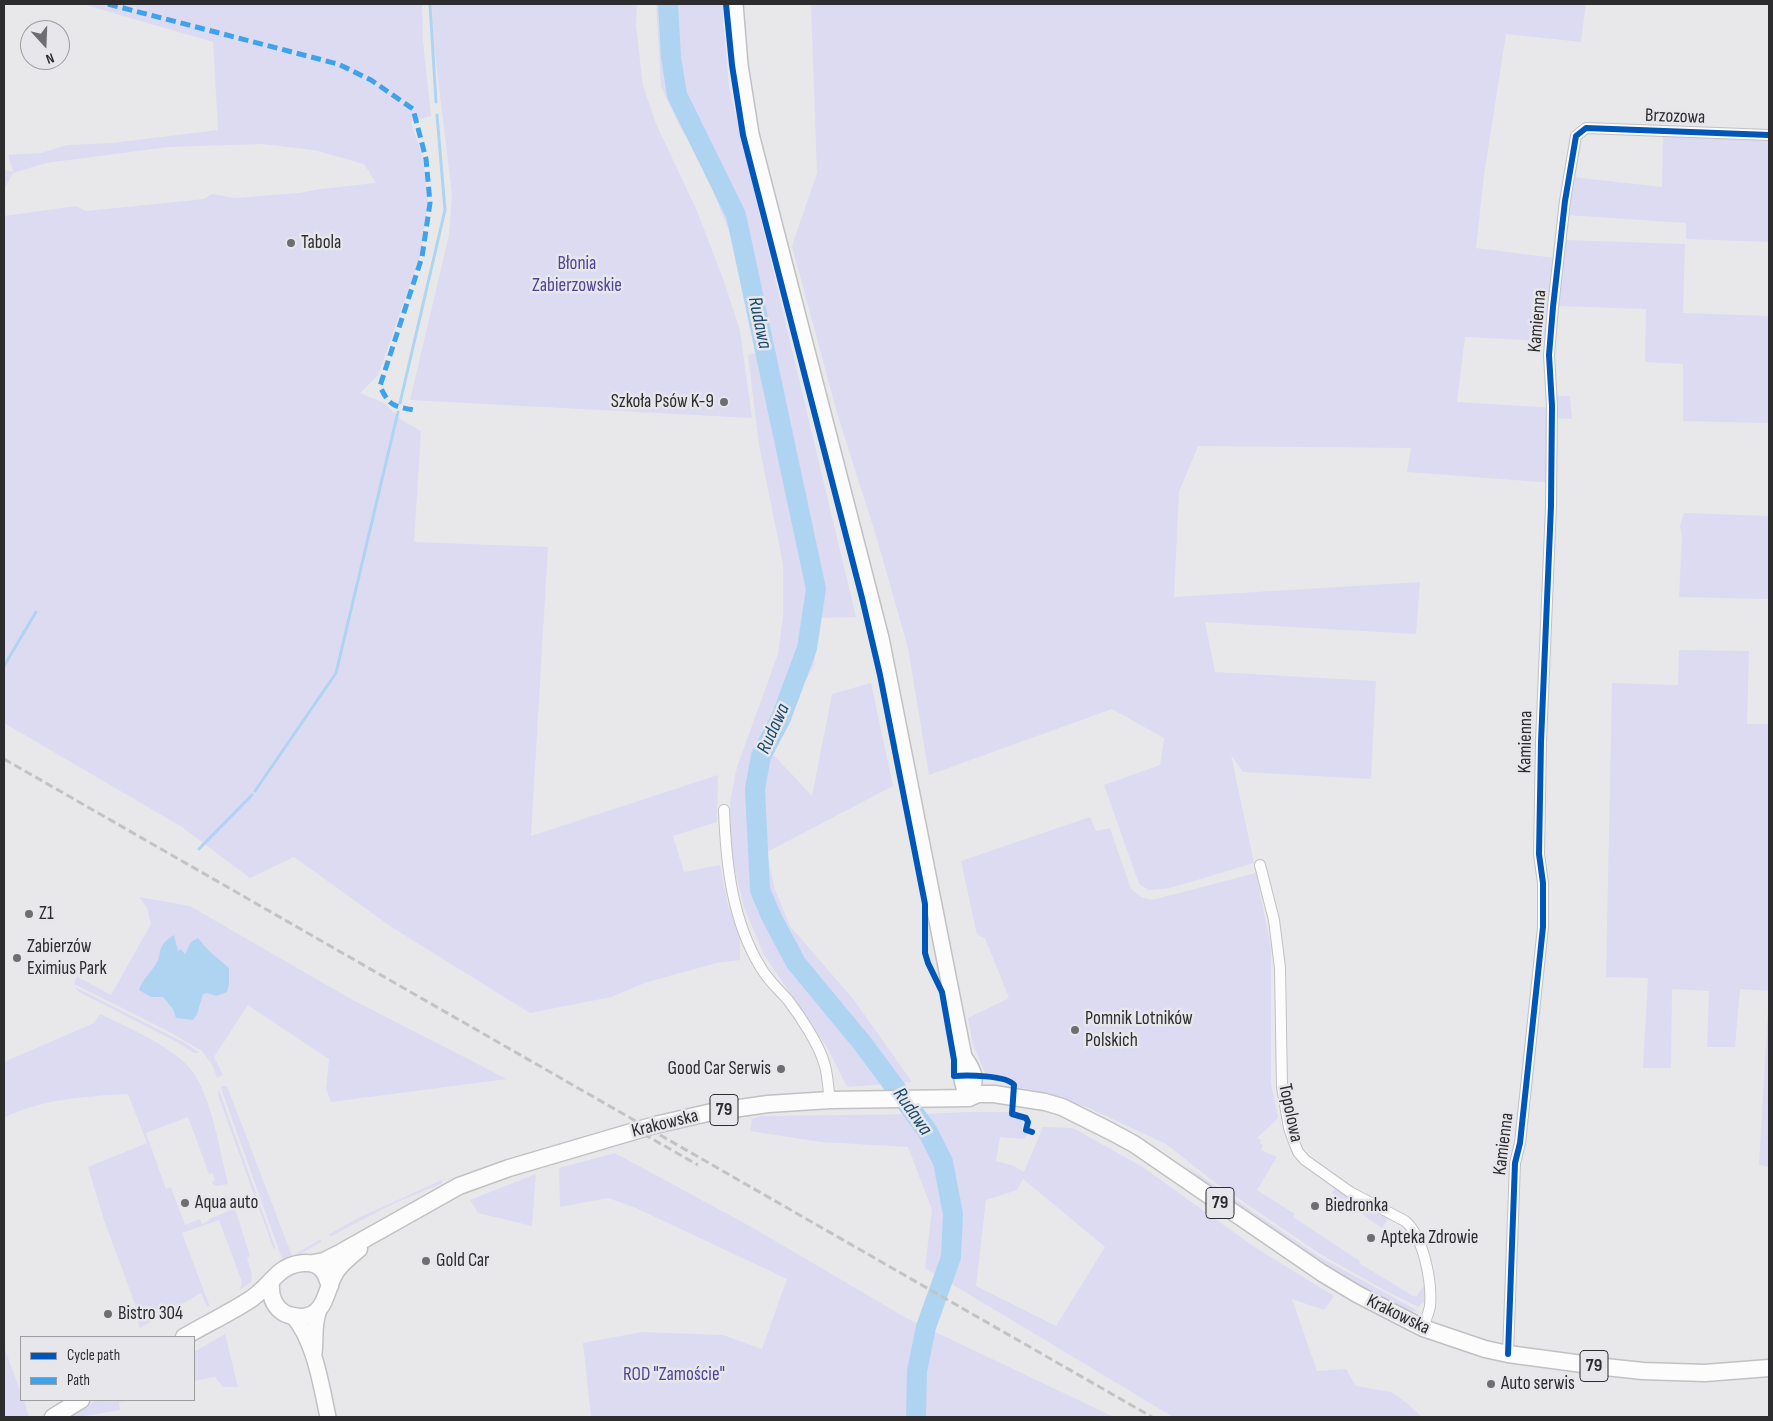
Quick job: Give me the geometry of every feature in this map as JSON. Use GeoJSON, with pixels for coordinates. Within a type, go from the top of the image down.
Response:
{"type":"FeatureCollection","features":[{"type":"Feature","properties":{"kind":"main road"},"geometry":{"type":"LineString","coordinates":[[735,4],[740,65],[751,134],[882,643],[964,1057],[972,1067],[974,1075],[975,1084],[969,1098]]}},
{"type":"Feature","properties":{"kind":"main road","name":"Krakowska"},"geometry":{"type":"LineString","coordinates":[[313,1263],[324,1261],[459,1186],[550,1156],[679,1119],[761,1104],[830,1100],[969,1098],[980,1104],[1012,1106],[1076,1115],[1110,1130],[1134,1144],[1322,1272],[1365,1299],[1423,1328],[1485,1349],[1605,1368],[1643,1371],[1705,1373],[1769,1368]]}},
{"type":"Feature","properties":{"kind":"main road","name":"Krakowska"},"geometry":{"type":"LineString","coordinates":[[330,1286],[338,1270],[380,1231]]}},
{"type":"Feature","properties":{"kind":"main road"},"geometry":{"type":"LineString","coordinates":[[186,1336],[255,1296],[289,1266],[313,1263],[325,1272],[330,1286],[326,1299],[315,1319],[316,1340],[314,1354]]}},
{"type":"Feature","properties":{"kind":"main road"},"geometry":{"type":"LineString","coordinates":[[273,1281],[270,1291],[274,1302],[299,1323],[314,1354],[328,1417]]}},
{"type":"Feature","properties":{"kind":"main road"},"geometry":{"type":"LineString","coordinates":[[225,1314],[264,1307],[288,1314],[307,1316],[319,1310]]}},
{"type":"Feature","properties":{"kind":"main road"},"geometry":{"type":"LineString","coordinates":[[53,1417],[80,1401]]}},
{"type":"Feature","properties":{"kind":"street","name":"Brzozowa"},"geometry":{"type":"LineString","coordinates":[[1580,131],[1586,128],[1769,135]]}},
{"type":"Feature","properties":{"kind":"street","name":"Kamienna"},"geometry":{"type":"LineString","coordinates":[[1508,1354],[1515,1163],[1520,1143],[1543,927],[1543,883],[1540,854],[1540,751],[1551,506],[1552,406],[1549,354],[1565,201],[1576,136],[1580,131]]}},
{"type":"Feature","properties":{"kind":"street"},"geometry":{"type":"LineString","coordinates":[[724,810],[726,849],[733,898],[746,936],[761,969],[789,1002],[820,1053],[825,1066],[830,1100]]}},
{"type":"Feature","properties":{"kind":"street","name":"Topolowa"},"geometry":{"type":"LineString","coordinates":[[1260,865],[1274,920],[1278,948],[1282,1087],[1289,1128],[1298,1152],[1306,1160],[1350,1192],[1404,1221],[1412,1228],[1418,1238],[1430,1289],[1430,1306],[1423,1328]]}},
{"type":"Feature","properties":{"kind":"green space"},"geometry":{"type":"Polygon","coordinates":[[[82,4],[422,4],[423,40],[431,116],[411,122],[423,158],[428,202],[420,257],[378,375],[360,393],[384,403],[402,420],[421,431],[414,542],[548,547],[531,836],[718,775],[717,822],[673,836],[684,872],[720,865],[728,905],[740,935],[740,960],[717,963],[647,982],[611,997],[530,1013],[393,928],[294,857],[250,878],[182,827],[4,723],[4,216],[76,206],[86,211],[204,199],[212,194],[235,198],[299,193],[376,183],[364,164],[314,150],[262,144],[168,147],[46,163],[13,173],[4,189],[4,170],[13,172],[8,155],[41,153],[67,145],[112,143],[218,130],[213,42],[82,4]]]}},
{"type":"Feature","properties":{"kind":"green space","name":"Błonia Zabierzowskie"},"geometry":{"type":"Polygon","coordinates":[[[432,4],[637,4],[636,26],[643,86],[657,126],[697,211],[725,284],[740,331],[752,418],[410,400],[449,235],[452,195],[434,46],[432,4]]]}},
{"type":"Feature","properties":{"kind":"green space"},"geometry":{"type":"Polygon","coordinates":[[[656,4],[723,4],[729,87],[856,617],[820,618],[814,665],[769,750],[812,796],[832,694],[871,683],[893,786],[767,852],[774,887],[790,926],[854,1000],[912,1082],[847,1087],[828,1049],[764,955],[744,907],[730,851],[730,802],[737,767],[778,654],[783,616],[783,564],[759,445],[748,355],[760,352],[740,259],[700,158],[680,127],[661,87],[656,4]]]}},
{"type":"Feature","properties":{"kind":"green space"},"geometry":{"type":"Polygon","coordinates":[[[811,4],[1586,4],[1581,42],[1506,34],[1484,175],[1476,248],[1555,258],[1546,341],[1465,337],[1457,402],[1555,408],[1555,396],[1570,396],[1572,419],[1556,418],[1554,483],[1407,472],[1411,448],[1198,446],[1179,492],[1174,597],[1420,582],[1416,634],[1205,622],[1215,672],[1376,681],[1371,779],[1243,772],[1231,755],[1254,863],[1170,888],[1149,890],[1139,884],[1104,785],[1160,765],[1164,738],[1112,709],[929,775],[908,648],[877,539],[837,413],[792,246],[817,173],[811,4]]]}},
{"type":"Feature","properties":{"kind":"green space"},"geometry":{"type":"Polygon","coordinates":[[[1663,136],[1769,138],[1769,242],[1686,239],[1686,223],[1567,215],[1572,177],[1662,187],[1663,136]]]}},
{"type":"Feature","properties":{"kind":"green space"},"geometry":{"type":"Polygon","coordinates":[[[1565,240],[1685,244],[1683,313],[1769,316],[1769,423],[1683,421],[1683,364],[1645,362],[1646,309],[1557,306],[1565,240]]]}},
{"type":"Feature","properties":{"kind":"green space"},"geometry":{"type":"Polygon","coordinates":[[[1684,513],[1769,516],[1769,599],[1679,597],[1682,537],[1680,526],[1684,513]]]}},
{"type":"Feature","properties":{"kind":"green space"},"geometry":{"type":"Polygon","coordinates":[[[1679,650],[1749,651],[1747,724],[1769,724],[1769,991],[1740,989],[1735,1047],[1707,1047],[1709,991],[1672,989],[1671,1068],[1643,1068],[1648,978],[1606,977],[1612,683],[1678,685],[1679,650]]]}},
{"type":"Feature","properties":{"kind":"green space"},"geometry":{"type":"Polygon","coordinates":[[[1090,817],[1096,831],[1110,828],[1131,889],[1141,897],[1152,900],[1256,873],[1271,948],[1271,1084],[1278,1118],[1257,1138],[1261,1140],[1260,1143],[1263,1145],[1261,1150],[1277,1157],[1257,1190],[1295,1214],[1293,1217],[1360,1261],[1359,1263],[1413,1296],[1417,1296],[1424,1285],[1425,1301],[1418,1307],[1320,1254],[1213,1181],[1166,1144],[1089,1108],[1042,1092],[1016,1087],[1008,1078],[986,1075],[973,1045],[968,1018],[1009,998],[985,938],[977,935],[961,861],[1090,817]]]}},
{"type":"Feature","properties":{"kind":"green space"},"geometry":{"type":"Polygon","coordinates":[[[139,897],[190,906],[349,998],[507,1079],[331,1102],[326,1089],[329,1059],[248,1005],[214,1057],[223,1075],[217,1078],[213,1066],[202,1051],[166,1030],[74,984],[81,970],[78,977],[111,995],[151,924],[147,908],[139,897]]]}},
{"type":"Feature","properties":{"kind":"green space"},"geometry":{"type":"Polygon","coordinates":[[[75,987],[183,1042],[200,1053],[194,1053],[177,1042],[79,992],[75,987]]]}},
{"type":"Feature","properties":{"kind":"green space"},"geometry":{"type":"Polygon","coordinates":[[[1769,991],[1769,1167],[1759,1165],[1769,991]]]}},
{"type":"Feature","properties":{"kind":"green space"},"geometry":{"type":"Polygon","coordinates":[[[100,1014],[169,1050],[188,1066],[196,1076],[213,1121],[228,1184],[217,1186],[213,1184],[212,1182],[215,1180],[212,1173],[209,1174],[188,1117],[146,1133],[166,1189],[171,1187],[185,1225],[200,1219],[202,1224],[229,1211],[226,1198],[231,1196],[250,1256],[247,1258],[252,1274],[251,1282],[240,1290],[242,1282],[219,1220],[182,1233],[210,1307],[207,1306],[201,1293],[140,1328],[138,1322],[139,1315],[104,1220],[88,1167],[147,1143],[128,1094],[64,1100],[33,1107],[4,1118],[4,1062],[94,1023],[100,1014]]]}},
{"type":"Feature","properties":{"kind":"green space"},"geometry":{"type":"Polygon","coordinates":[[[227,1086],[292,1256],[321,1239],[321,1242],[286,1261],[281,1256],[221,1088],[227,1086]]]}},
{"type":"Feature","properties":{"kind":"green space"},"geometry":{"type":"Polygon","coordinates":[[[219,1090],[275,1247],[274,1250],[218,1095],[219,1090]]]}},
{"type":"Feature","properties":{"kind":"green space"},"geometry":{"type":"Polygon","coordinates":[[[1008,1112],[1013,1118],[1023,1120],[1022,1131],[1028,1133],[1024,1139],[1000,1137],[996,1161],[1014,1166],[1024,1172],[1043,1127],[1073,1128],[1141,1166],[1256,1248],[1334,1296],[1324,1310],[1292,1299],[1317,1371],[1346,1369],[1356,1386],[1391,1392],[1422,1417],[1173,1417],[925,1268],[932,1210],[908,1147],[821,1142],[750,1131],[752,1119],[761,1116],[1008,1112]],[[1023,1179],[1017,1190],[986,1200],[976,1286],[1056,1326],[1105,1247],[1023,1179]]]}},
{"type":"Feature","properties":{"kind":"green space","name":"ROD \"Zamoście\""},"geometry":{"type":"Polygon","coordinates":[[[615,1153],[755,1229],[908,1319],[1114,1417],[591,1417],[583,1343],[642,1332],[723,1335],[762,1349],[787,1279],[636,1208],[608,1198],[560,1207],[559,1168],[615,1153]]]}},
{"type":"Feature","properties":{"kind":"green space"},"geometry":{"type":"Polygon","coordinates":[[[1182,1163],[1318,1256],[1418,1311],[1410,1312],[1378,1296],[1301,1250],[1209,1186],[1182,1163]]]}},
{"type":"Feature","properties":{"kind":"green space"},"geometry":{"type":"Polygon","coordinates":[[[536,1174],[532,1226],[478,1213],[470,1200],[536,1174]]]}},
{"type":"Feature","properties":{"kind":"green space"},"geometry":{"type":"Polygon","coordinates":[[[442,1180],[442,1183],[393,1204],[331,1236],[328,1235],[356,1219],[442,1180]]]}},
{"type":"Feature","properties":{"kind":"green space"},"geometry":{"type":"Polygon","coordinates":[[[1335,1188],[1346,1196],[1389,1217],[1382,1228],[1332,1193],[1335,1188]]]}},
{"type":"Feature","properties":{"kind":"green space"},"geometry":{"type":"Polygon","coordinates":[[[225,1334],[238,1387],[223,1387],[215,1377],[195,1381],[195,1351],[225,1334]]]}},
{"type":"Feature","properties":{"kind":"green space"},"geometry":{"type":"Polygon","coordinates":[[[4,1347],[20,1390],[20,1401],[24,1401],[29,1417],[4,1417],[4,1347]]]}},
{"type":"Feature","properties":{"kind":"green space"},"geometry":{"type":"Polygon","coordinates":[[[95,1401],[126,1401],[119,1402],[120,1410],[87,1416],[68,1417],[95,1401]]]}},
{"type":"Feature","properties":{"kind":"shaded area"},"geometry":{"type":"Polygon","coordinates":[[[174,935],[178,951],[181,949],[185,954],[191,942],[198,938],[209,951],[229,968],[227,992],[216,996],[207,993],[203,994],[197,1014],[193,1020],[176,1018],[173,1009],[163,997],[151,997],[139,990],[142,982],[157,962],[162,946],[174,935]]]}},
{"type":"Feature","properties":{"kind":"waterway"},"geometry":{"type":"LineString","coordinates":[[430,4],[436,102]]}},
{"type":"Feature","properties":{"kind":"waterway","name":"Rudawa"},"geometry":{"type":"LineString","coordinates":[[668,4],[671,57],[677,95],[736,215],[816,589],[807,648],[781,718],[761,756],[755,789],[760,890],[771,916],[796,963],[863,1044],[928,1132],[943,1162],[953,1214],[951,1257],[926,1327],[917,1371],[916,1417]]}},
{"type":"Feature","properties":{"kind":"waterway"},"geometry":{"type":"LineString","coordinates":[[400,403],[445,210],[437,115]]}},
{"type":"Feature","properties":{"kind":"waterway"},"geometry":{"type":"LineString","coordinates":[[255,791],[336,673],[398,412]]}},
{"type":"Feature","properties":{"kind":"waterway"},"geometry":{"type":"LineString","coordinates":[[4,666],[36,612]]}},
{"type":"Feature","properties":{"kind":"waterway"},"geometry":{"type":"LineString","coordinates":[[199,849],[252,795]]}},
{"type":"Feature","properties":{"kind":"railway"},"geometry":{"type":"LineString","coordinates":[[4,759],[1152,1417]]}},
{"type":"Feature","properties":{"kind":"railway"},"geometry":{"type":"LineString","coordinates":[[633,1128],[698,1165]]}},
{"type":"Feature","properties":{"kind":"marked path"},"geometry":{"type":"LineString","coordinates":[[108,4],[338,64],[371,80],[413,109],[426,159],[430,203],[422,257],[380,386],[386,398],[392,404],[414,410]]}},
{"type":"Feature","properties":{"kind":"cycle path"},"geometry":{"type":"LineString","coordinates":[[726,4],[732,65],[743,135],[880,675],[925,904],[925,953],[942,992],[954,1060],[954,1076],[986,1076],[1010,1082],[1014,1085],[1012,1114],[1026,1118],[1028,1122],[1026,1130],[1032,1132]]}},
{"type":"Feature","properties":{"kind":"cycle path"},"geometry":{"type":"LineString","coordinates":[[1508,1354],[1515,1163],[1520,1143],[1543,927],[1543,883],[1539,854],[1541,742],[1551,506],[1552,406],[1549,355],[1565,201],[1576,136],[1586,128],[1769,135]]}},
{"type":"Feature","properties":{"kind":"place","name":"Tabola"},"geometry":{"type":"Point","coordinates":[291,243]}},
{"type":"Feature","properties":{"kind":"place","name":"Szkoła Psów K-9"},"geometry":{"type":"Point","coordinates":[724,402]}},
{"type":"Feature","properties":{"kind":"place","name":"Z1"},"geometry":{"type":"Point","coordinates":[29,914]}},
{"type":"Feature","properties":{"kind":"place","name":"Zabierzów Eximius Park"},"geometry":{"type":"Point","coordinates":[17,958]}},
{"type":"Feature","properties":{"kind":"place","name":"Pomnik Lotników Polskich"},"geometry":{"type":"Point","coordinates":[1075,1030]}},
{"type":"Feature","properties":{"kind":"place","name":"Good Car Serwis"},"geometry":{"type":"Point","coordinates":[781,1069]}},
{"type":"Feature","properties":{"kind":"place","name":"Aqua auto"},"geometry":{"type":"Point","coordinates":[185,1203]}},
{"type":"Feature","properties":{"kind":"place","name":"Biedronka"},"geometry":{"type":"Point","coordinates":[1315,1206]}},
{"type":"Feature","properties":{"kind":"place","name":"Apteka Zdrowie"},"geometry":{"type":"Point","coordinates":[1371,1238]}},
{"type":"Feature","properties":{"kind":"place","name":"Gold Car"},"geometry":{"type":"Point","coordinates":[426,1261]}},
{"type":"Feature","properties":{"kind":"place","name":"Bistro 304"},"geometry":{"type":"Point","coordinates":[108,1314]}},
{"type":"Feature","properties":{"kind":"place","name":"Auto serwis"},"geometry":{"type":"Point","coordinates":[1491,1384]}}]}
